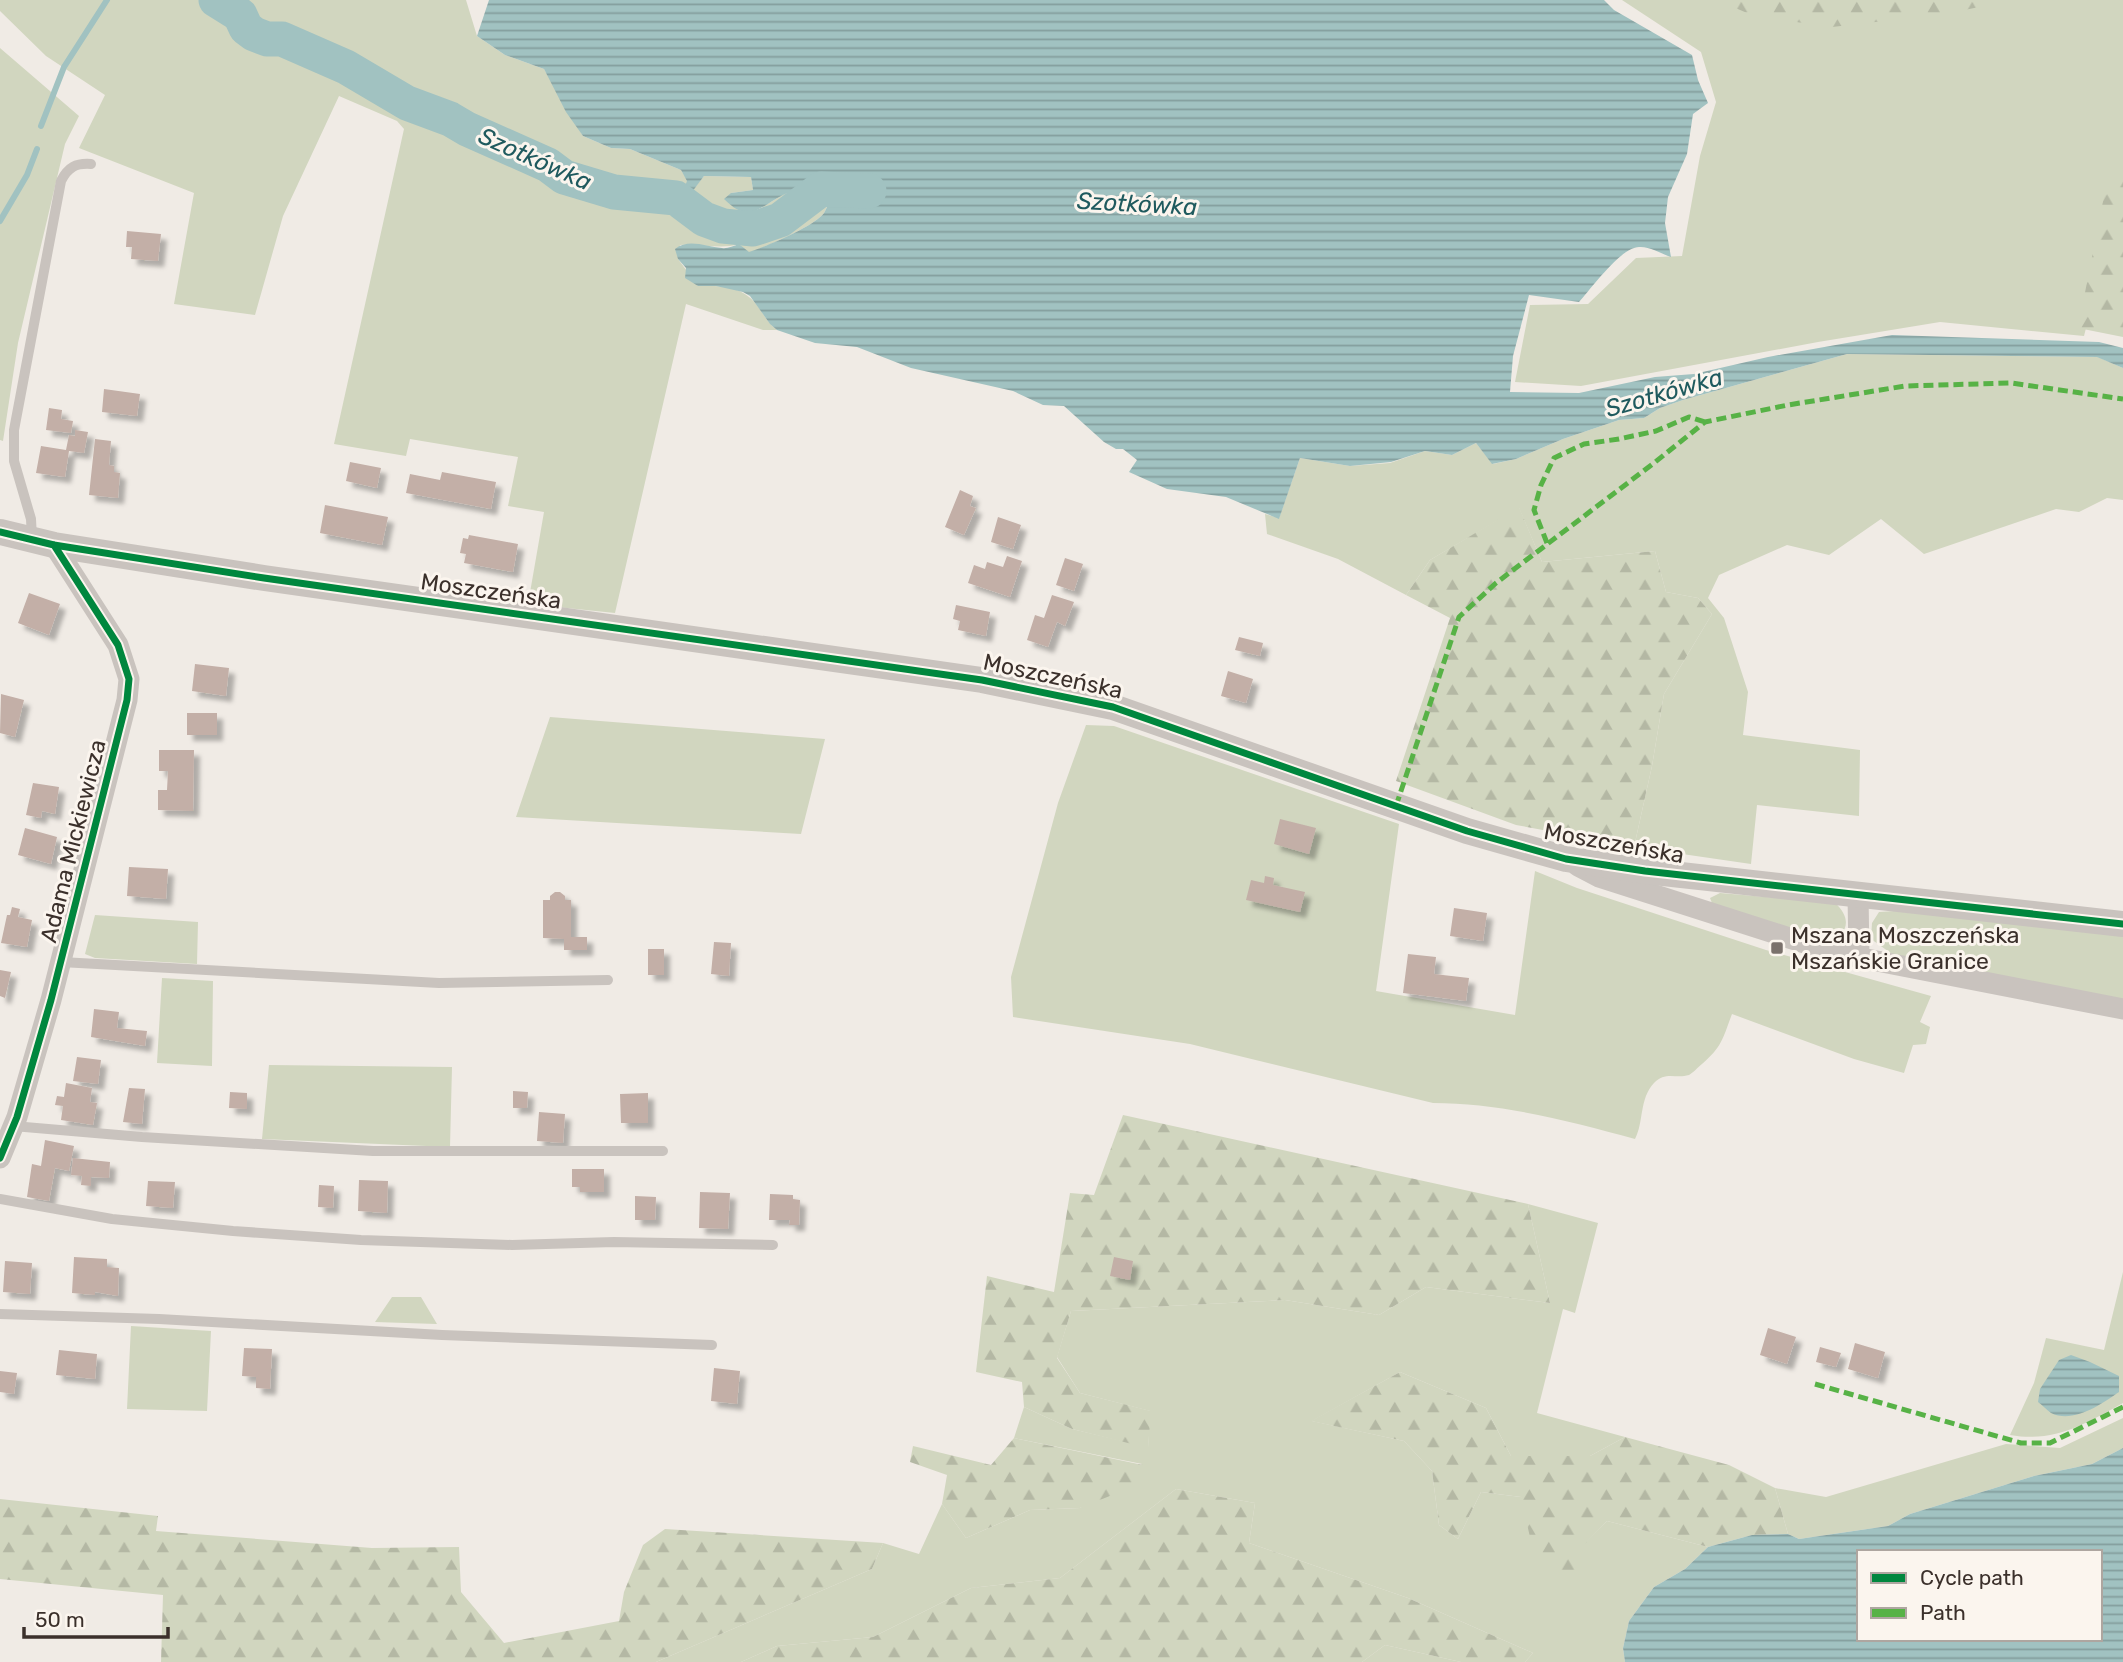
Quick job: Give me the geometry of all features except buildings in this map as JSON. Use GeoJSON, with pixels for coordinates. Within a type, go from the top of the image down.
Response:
{"type":"FeatureCollection","features":[{"type":"Feature","properties":{"kind":"street","name":"Moszczeńska"},"geometry":{"type":"LineString","coordinates":[[0,532],[43,542],[264,578],[995,682],[1113,707],[1467,831],[1566,859],[1645,871],[2123,924]]}},
{"type":"Feature","properties":{"kind":"street","name":"Adama Mickiewicza"},"geometry":{"type":"LineString","coordinates":[[0,1158],[13,1126],[61,962],[124,717],[129,679],[118,645],[43,542]]}},
{"type":"Feature","properties":{"kind":"street"},"geometry":{"type":"LineString","coordinates":[[1566,859],[1599,877],[1836,953],[2123,1009]]}},
{"type":"Feature","properties":{"kind":"street"},"geometry":{"type":"LineString","coordinates":[[1858,894],[1859,958]]}},
{"type":"Feature","properties":{"kind":"lane"},"geometry":{"type":"LineString","coordinates":[[43,542],[31,519],[14,461],[16,417],[61,181],[72,166],[91,164]]}},
{"type":"Feature","properties":{"kind":"lane"},"geometry":{"type":"LineString","coordinates":[[61,962],[439,983],[608,980]]}},
{"type":"Feature","properties":{"kind":"lane"},"geometry":{"type":"LineString","coordinates":[[13,1126],[373,1151],[663,1151]]}},
{"type":"Feature","properties":{"kind":"lane"},"geometry":{"type":"LineString","coordinates":[[0,1199],[112,1219],[361,1240],[512,1245],[614,1242],[773,1245]]}},
{"type":"Feature","properties":{"kind":"lane"},"geometry":{"type":"LineString","coordinates":[[0,1314],[712,1345]]}},
{"type":"Feature","properties":{"kind":"green space"},"geometry":{"type":"Polygon","coordinates":[[[0,0],[466,0],[477,36],[505,55],[544,69],[583,136],[611,148],[630,149],[681,170],[688,181],[684,189],[691,192],[704,176],[751,177],[753,190],[731,193],[756,211],[784,194],[821,189],[831,197],[824,213],[811,224],[749,253],[739,244],[680,245],[678,259],[698,286],[722,287],[744,293],[777,330],[763,330],[686,304],[615,613],[528,604],[544,512],[508,506],[518,457],[410,439],[406,456],[334,444],[404,129],[397,121],[339,96],[283,216],[255,315],[174,304],[194,193],[79,148],[105,95],[46,56],[0,11],[0,0]]]}},
{"type":"Feature","properties":{"kind":"green space"},"geometry":{"type":"Polygon","coordinates":[[[1622,0],[2123,0],[2123,182],[2084,336],[1940,322],[1581,386],[1515,382],[1530,305],[1588,304],[1636,258],[1682,256],[1700,156],[1716,102],[1701,52],[1622,0]]]}},
{"type":"Feature","properties":{"kind":"green space"},"geometry":{"type":"Polygon","coordinates":[[[1717,0],[2013,0],[1945,14],[1832,27],[1754,16],[1717,0]]]}},
{"type":"Feature","properties":{"kind":"green space"},"geometry":{"type":"Polygon","coordinates":[[[0,48],[79,116],[65,144],[18,343],[3,441],[0,440],[0,48]]]}},
{"type":"Feature","properties":{"kind":"green space"},"geometry":{"type":"Polygon","coordinates":[[[2108,176],[2123,176],[2123,337],[2078,328],[2108,176]]]}},
{"type":"Feature","properties":{"kind":"green space"},"geometry":{"type":"Polygon","coordinates":[[[1847,354],[2098,357],[2123,368],[2123,500],[2107,498],[2079,512],[2056,509],[1924,554],[1881,519],[1829,555],[1787,545],[1719,575],[1708,598],[1724,618],[1748,692],[1743,735],[1860,750],[1859,816],[1757,805],[1751,864],[1634,847],[1664,694],[1712,614],[1698,598],[1666,592],[1655,551],[1542,562],[1519,508],[1430,560],[1406,595],[1338,559],[1267,534],[1265,514],[1279,518],[1300,458],[1350,466],[1390,463],[1425,451],[1452,455],[1476,443],[1493,464],[1516,459],[1619,420],[1644,418],[1660,408],[1683,400],[1847,354]]]}},
{"type":"Feature","properties":{"kind":"green space"},"geometry":{"type":"Polygon","coordinates":[[[1519,507],[1542,562],[1655,551],[1666,592],[1698,598],[1712,614],[1664,694],[1634,847],[1516,825],[1396,781],[1450,618],[1406,595],[1430,560],[1519,507]]]}},
{"type":"Feature","properties":{"kind":"green space"},"geometry":{"type":"Polygon","coordinates":[[[550,717],[825,739],[801,834],[516,817],[550,717]]]}},
{"type":"Feature","properties":{"kind":"green space"},"geometry":{"type":"Polygon","coordinates":[[[1086,725],[1114,726],[1399,824],[1376,991],[1515,1015],[1535,871],[1577,888],[1766,950],[1931,996],[1920,1022],[1930,1027],[1926,1044],[1913,1045],[1904,1073],[1854,1059],[1732,1014],[1724,1036],[1709,1058],[1689,1075],[1662,1077],[1649,1089],[1635,1139],[1509,1110],[1433,1103],[1190,1044],[1013,1017],[1011,977],[1058,803],[1086,725]]]}},
{"type":"Feature","properties":{"kind":"green space"},"geometry":{"type":"Polygon","coordinates":[[[1720,893],[1835,903],[1844,914],[1846,925],[1841,934],[1828,941],[1712,903],[1710,898],[1720,893]]]}},
{"type":"Feature","properties":{"kind":"green space"},"geometry":{"type":"Polygon","coordinates":[[[1895,911],[2123,936],[2123,1000],[1892,954],[1871,939],[1872,923],[1879,912],[1895,911]]]}},
{"type":"Feature","properties":{"kind":"green space"},"geometry":{"type":"Polygon","coordinates":[[[95,915],[198,922],[197,964],[95,958],[85,954],[95,915]]]}},
{"type":"Feature","properties":{"kind":"green space"},"geometry":{"type":"Polygon","coordinates":[[[162,978],[213,981],[212,1066],[157,1063],[162,978]]]}},
{"type":"Feature","properties":{"kind":"green space"},"geometry":{"type":"Polygon","coordinates":[[[269,1065],[452,1067],[450,1147],[262,1139],[269,1065]]]}},
{"type":"Feature","properties":{"kind":"green space"},"geometry":{"type":"Polygon","coordinates":[[[1123,1115],[1528,1204],[1550,1303],[1426,1287],[1379,1315],[1285,1300],[1071,1311],[1057,1358],[1080,1393],[1151,1411],[1148,1448],[1072,1429],[1024,1407],[1022,1382],[976,1372],[987,1276],[1054,1292],[1070,1193],[1094,1195],[1123,1115]]]}},
{"type":"Feature","properties":{"kind":"green space"},"geometry":{"type":"Polygon","coordinates":[[[1528,1204],[1598,1223],[1575,1313],[1563,1309],[1537,1413],[1625,1437],[1590,1456],[1511,1456],[1486,1408],[1400,1372],[1312,1421],[1404,1441],[1432,1471],[1439,1525],[1458,1539],[1481,1492],[1521,1497],[1579,1549],[1607,1521],[1708,1547],[1685,1569],[1654,1587],[1629,1621],[1623,1648],[1625,1662],[1525,1662],[1533,1653],[1408,1598],[1249,1543],[1255,1503],[1176,1489],[1060,1578],[971,1588],[873,1637],[777,1646],[741,1662],[656,1662],[872,1569],[883,1543],[919,1554],[942,1504],[966,1538],[1030,1510],[1080,1508],[1142,1464],[1014,1438],[1024,1407],[1072,1429],[1148,1447],[1150,1411],[1080,1393],[1057,1357],[1071,1311],[1285,1300],[1379,1315],[1426,1287],[1550,1303],[1528,1204]]]}},
{"type":"Feature","properties":{"kind":"green space"},"geometry":{"type":"Polygon","coordinates":[[[2123,1272],[2123,1403],[2056,1434],[2026,1437],[2010,1435],[2034,1383],[2046,1338],[2104,1350],[2123,1272]]]}},
{"type":"Feature","properties":{"kind":"green space"},"geometry":{"type":"Polygon","coordinates":[[[392,1297],[421,1297],[437,1324],[375,1322],[392,1297]]]}},
{"type":"Feature","properties":{"kind":"green space"},"geometry":{"type":"Polygon","coordinates":[[[131,1326],[211,1331],[207,1411],[127,1409],[131,1326]]]}},
{"type":"Feature","properties":{"kind":"green space"},"geometry":{"type":"Polygon","coordinates":[[[1400,1372],[1486,1408],[1511,1456],[1590,1456],[1625,1437],[1729,1465],[1775,1488],[1788,1534],[1752,1535],[1708,1547],[1607,1521],[1580,1549],[1581,1584],[1538,1573],[1521,1497],[1481,1492],[1458,1539],[1439,1525],[1432,1471],[1404,1441],[1311,1421],[1400,1372]]]}},
{"type":"Feature","properties":{"kind":"green space"},"geometry":{"type":"Polygon","coordinates":[[[2123,1418],[2123,1448],[2092,1464],[2034,1476],[1910,1514],[1888,1526],[1799,1539],[1788,1534],[1775,1488],[1826,1497],[2006,1444],[2060,1448],[2123,1418]]]}},
{"type":"Feature","properties":{"kind":"green space"},"geometry":{"type":"Polygon","coordinates":[[[1014,1438],[1143,1465],[1137,1485],[1080,1508],[1030,1510],[966,1538],[942,1504],[947,1475],[910,1462],[913,1446],[991,1465],[1014,1438]]]}},
{"type":"Feature","properties":{"kind":"green space"},"geometry":{"type":"Polygon","coordinates":[[[1176,1489],[1255,1503],[1249,1543],[1408,1598],[1533,1653],[1525,1662],[1461,1662],[1385,1645],[1362,1662],[741,1662],[777,1646],[873,1637],[971,1588],[1060,1578],[1176,1489]]]}},
{"type":"Feature","properties":{"kind":"green space"},"geometry":{"type":"Polygon","coordinates":[[[0,1499],[158,1516],[156,1531],[372,1548],[459,1547],[461,1592],[504,1643],[619,1621],[624,1592],[643,1545],[665,1529],[883,1543],[872,1569],[656,1662],[161,1662],[163,1595],[0,1579],[0,1499]]]}},
{"type":"Feature","properties":{"kind":"green space"},"geometry":{"type":"Polygon","coordinates":[[[1385,1645],[1461,1662],[1362,1662],[1385,1645]]]}},
{"type":"Feature","properties":{"kind":"water"},"geometry":{"type":"Polygon","coordinates":[[[489,0],[1604,0],[1614,10],[1692,55],[1698,80],[1708,103],[1693,114],[1687,154],[1668,197],[1665,223],[1671,257],[1647,248],[1632,249],[1615,261],[1579,302],[1529,295],[1513,356],[1510,392],[1579,393],[1655,377],[1694,374],[1768,357],[1892,335],[2099,342],[2123,348],[2123,368],[2097,357],[1847,354],[1683,400],[1660,408],[1644,418],[1619,420],[1516,459],[1492,464],[1476,443],[1452,455],[1425,451],[1391,462],[1350,466],[1300,458],[1279,519],[1226,497],[1167,489],[1129,472],[1137,460],[1123,449],[1116,449],[1104,442],[1064,406],[1043,405],[1013,391],[911,368],[857,347],[815,343],[777,330],[750,296],[743,292],[716,286],[698,286],[685,278],[686,268],[678,259],[675,249],[680,246],[692,244],[724,248],[739,244],[749,252],[811,224],[824,213],[831,197],[821,189],[797,191],[783,195],[760,209],[740,211],[724,199],[731,193],[753,190],[751,177],[704,176],[692,192],[684,189],[687,181],[681,170],[630,149],[611,148],[583,136],[566,112],[544,69],[505,55],[477,36],[489,0]]]}},
{"type":"Feature","properties":{"kind":"water"},"geometry":{"type":"Polygon","coordinates":[[[2071,1355],[2119,1376],[2119,1392],[2087,1411],[2060,1416],[2051,1413],[2038,1402],[2040,1389],[2059,1360],[2071,1355]]]}},
{"type":"Feature","properties":{"kind":"water"},"geometry":{"type":"Polygon","coordinates":[[[2123,1448],[2123,1662],[1625,1662],[1623,1648],[1629,1621],[1654,1587],[1685,1569],[1708,1547],[1752,1535],[1788,1534],[1799,1539],[1888,1526],[1910,1514],[2034,1476],[2092,1464],[2123,1448]]]}},
{"type":"Feature","properties":{"kind":"waterway"},"geometry":{"type":"LineString","coordinates":[[41,126],[64,67],[107,0]]}},
{"type":"Feature","properties":{"kind":"waterway","name":"Szotkówka"},"geometry":{"type":"LineString","coordinates":[[216,0],[240,15],[246,28],[254,34],[267,39],[282,39],[346,67],[407,103],[450,119],[548,165],[564,177],[614,192],[676,198],[704,219],[723,226],[753,229],[780,220],[821,189],[869,191]]}},
{"type":"Feature","properties":{"kind":"waterway"},"geometry":{"type":"LineString","coordinates":[[0,221],[27,175],[37,149]]}},
{"type":"Feature","properties":{"kind":"marked path"},"geometry":{"type":"LineString","coordinates":[[1396,806],[1459,617],[1496,583],[1705,422],[1905,386],[2011,383],[2123,399]]}},
{"type":"Feature","properties":{"kind":"marked path"},"geometry":{"type":"LineString","coordinates":[[1547,543],[1534,510],[1541,485],[1554,458],[1584,444],[1656,431],[1689,417],[1705,422]]}},
{"type":"Feature","properties":{"kind":"marked path"},"geometry":{"type":"LineString","coordinates":[[1815,1384],[2021,1443],[2050,1443],[2123,1407]]}},
{"type":"Feature","properties":{"kind":"cycle path"},"geometry":{"type":"LineString","coordinates":[[0,532],[54,545],[264,578],[982,680],[1113,707],[1467,831],[1566,859],[1645,871],[2123,924]]}},
{"type":"Feature","properties":{"kind":"cycle path"},"geometry":{"type":"LineString","coordinates":[[0,1158],[17,1117],[51,1000],[127,700],[129,679],[118,645],[54,545]]}},
{"type":"Feature","properties":{"kind":"place","name":"Mszana Moszczeńska Mszańskie Granice"},"geometry":{"type":"Point","coordinates":[1777,948]}}]}
